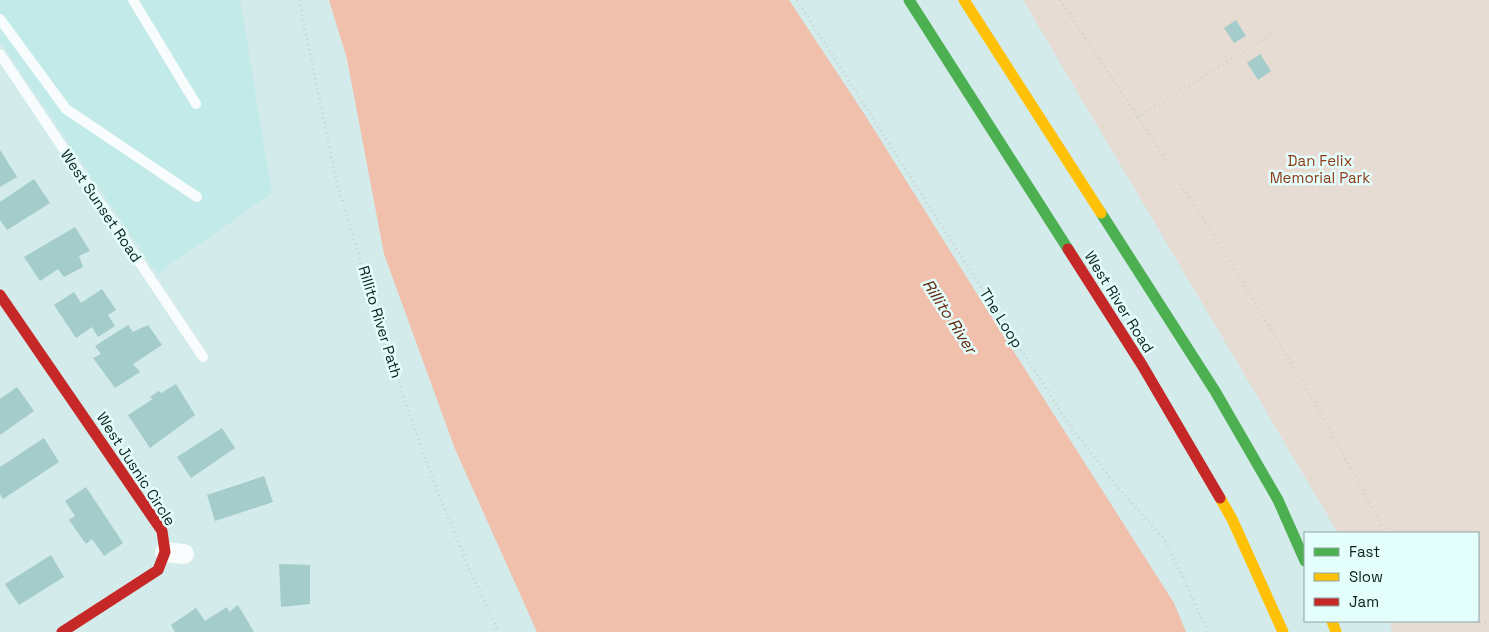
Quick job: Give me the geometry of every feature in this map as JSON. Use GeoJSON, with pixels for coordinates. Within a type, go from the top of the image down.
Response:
{"type":"FeatureCollection","features":[{"type":"Feature","properties":{"kind":"main road","name":"West River Road"},"geometry":{"type":"LineString","coordinates":[[909,0],[1142,365],[1232,519],[1283,630]]}},
{"type":"Feature","properties":{"kind":"main road"},"geometry":{"type":"LineString","coordinates":[[964,0],[1215,391],[1278,500],[1304,559]]}},
{"type":"Feature","properties":{"kind":"main road","name":"West Jusnic Circle"},"geometry":{"type":"LineString","coordinates":[[0,295],[162,531],[175,553],[158,570],[62,632]]}},
{"type":"Feature","properties":{"kind":"lane"},"geometry":{"type":"LineString","coordinates":[[133,0],[196,104]]}},
{"type":"Feature","properties":{"kind":"lane"},"geometry":{"type":"LineString","coordinates":[[0,19],[66,109],[197,197]]}},
{"type":"Feature","properties":{"kind":"lane","name":"West Sunset Road"},"geometry":{"type":"LineString","coordinates":[[0,54],[203,357]]}},
{"type":"Feature","properties":{"kind":"path","name":"Rillito River Path"},"geometry":{"type":"LineString","coordinates":[[299,0],[336,179],[372,299],[406,406],[439,496],[498,632]]}},
{"type":"Feature","properties":{"kind":"path","name":"The Loop"},"geometry":{"type":"LineString","coordinates":[[797,0],[1072,429],[1117,486],[1165,540],[1208,632]]}},
{"type":"Feature","properties":{"kind":"path"},"geometry":{"type":"LineString","coordinates":[[1060,0],[1222,250],[1311,396],[1385,532]]}},
{"type":"Feature","properties":{"kind":"path"},"geometry":{"type":"LineString","coordinates":[[1138,118],[1270,35]]}},
{"type":"Feature","properties":{"kind":"shaded area"},"geometry":{"type":"Polygon","coordinates":[[[0,0],[240,0],[272,193],[157,274],[0,41],[0,0]]]}},
{"type":"Feature","properties":{"kind":"green space","name":"Dan Felix Memorial Park"},"geometry":{"type":"Polygon","coordinates":[[[1023,0],[1489,0],[1489,632],[1392,632],[1390,622],[1479,622],[1479,532],[1337,532],[1023,0]]]}},
{"type":"Feature","properties":{"kind":"water","name":"Rillito River"},"geometry":{"type":"Polygon","coordinates":[[[329,0],[789,0],[865,115],[1174,603],[1186,632],[537,632],[455,449],[384,254],[347,59],[329,0]]]}},
{"type":"Feature","properties":{"kind":"building"},"geometry":{"type":"Polygon","coordinates":[[[1236,20],[1246,36],[1234,43],[1224,28],[1236,20]]]}},
{"type":"Feature","properties":{"kind":"building"},"geometry":{"type":"Polygon","coordinates":[[[1260,54],[1271,71],[1258,80],[1247,63],[1260,54]]]}},
{"type":"Feature","properties":{"kind":"building"},"geometry":{"type":"Polygon","coordinates":[[[0,150],[17,177],[0,187],[0,150]]]}},
{"type":"Feature","properties":{"kind":"building"},"geometry":{"type":"Polygon","coordinates":[[[34,179],[50,203],[7,230],[0,220],[0,202],[34,179]]]}},
{"type":"Feature","properties":{"kind":"building"},"geometry":{"type":"Polygon","coordinates":[[[75,227],[90,251],[79,256],[83,267],[64,277],[58,269],[40,281],[24,257],[75,227]]]}},
{"type":"Feature","properties":{"kind":"building"},"geometry":{"type":"Polygon","coordinates":[[[102,289],[116,310],[108,315],[115,326],[98,337],[92,327],[76,338],[54,305],[74,292],[81,303],[102,289]]]}},
{"type":"Feature","properties":{"kind":"building"},"geometry":{"type":"Polygon","coordinates":[[[128,325],[133,332],[148,325],[162,345],[133,364],[140,372],[115,388],[93,358],[101,354],[95,346],[128,325]]]}},
{"type":"Feature","properties":{"kind":"building"},"geometry":{"type":"Polygon","coordinates":[[[176,384],[195,415],[150,448],[128,415],[153,399],[150,397],[159,391],[161,393],[176,384]]]}},
{"type":"Feature","properties":{"kind":"building"},"geometry":{"type":"Polygon","coordinates":[[[17,387],[34,411],[0,435],[0,399],[17,387]]]}},
{"type":"Feature","properties":{"kind":"building"},"geometry":{"type":"Polygon","coordinates":[[[222,428],[235,448],[191,478],[177,457],[222,428]]]}},
{"type":"Feature","properties":{"kind":"building"},"geometry":{"type":"Polygon","coordinates":[[[44,438],[59,462],[3,499],[0,494],[0,467],[44,438]]]}},
{"type":"Feature","properties":{"kind":"building"},"geometry":{"type":"Polygon","coordinates":[[[264,476],[273,502],[215,521],[207,495],[264,476]]]}},
{"type":"Feature","properties":{"kind":"building"},"geometry":{"type":"Polygon","coordinates":[[[86,487],[123,543],[104,556],[92,539],[86,544],[69,520],[75,516],[65,501],[86,487]]]}},
{"type":"Feature","properties":{"kind":"building"},"geometry":{"type":"Polygon","coordinates":[[[51,555],[64,577],[19,605],[5,584],[51,555]]]}},
{"type":"Feature","properties":{"kind":"building"},"geometry":{"type":"Polygon","coordinates":[[[279,564],[310,565],[310,604],[281,607],[279,564]]]}},
{"type":"Feature","properties":{"kind":"building"},"geometry":{"type":"Polygon","coordinates":[[[238,605],[254,632],[175,632],[171,625],[196,608],[205,621],[227,607],[229,612],[238,605]]]}},
{"type":"Feature","properties":{"kind":"traffic: fast"},"geometry":{"type":"LineString","coordinates":[[909,0],[1068,249]]}},
{"type":"Feature","properties":{"kind":"traffic: fast"},"geometry":{"type":"LineString","coordinates":[[1101,213],[1215,391],[1278,500],[1304,559]]}},
{"type":"Feature","properties":{"kind":"traffic: slow"},"geometry":{"type":"LineString","coordinates":[[964,0],[1101,213]]}},
{"type":"Feature","properties":{"kind":"traffic: slow"},"geometry":{"type":"LineString","coordinates":[[1220,498],[1232,519],[1283,632]]}},
{"type":"Feature","properties":{"kind":"traffic: slow"},"geometry":{"type":"LineString","coordinates":[[1332,622],[1336,632]]}},
{"type":"Feature","properties":{"kind":"traffic: jam"},"geometry":{"type":"LineString","coordinates":[[1068,249],[1142,365],[1220,498]]}},
{"type":"Feature","properties":{"kind":"traffic: jam"},"geometry":{"type":"LineString","coordinates":[[0,295],[162,531],[165,552],[158,570],[62,632]]}}]}
